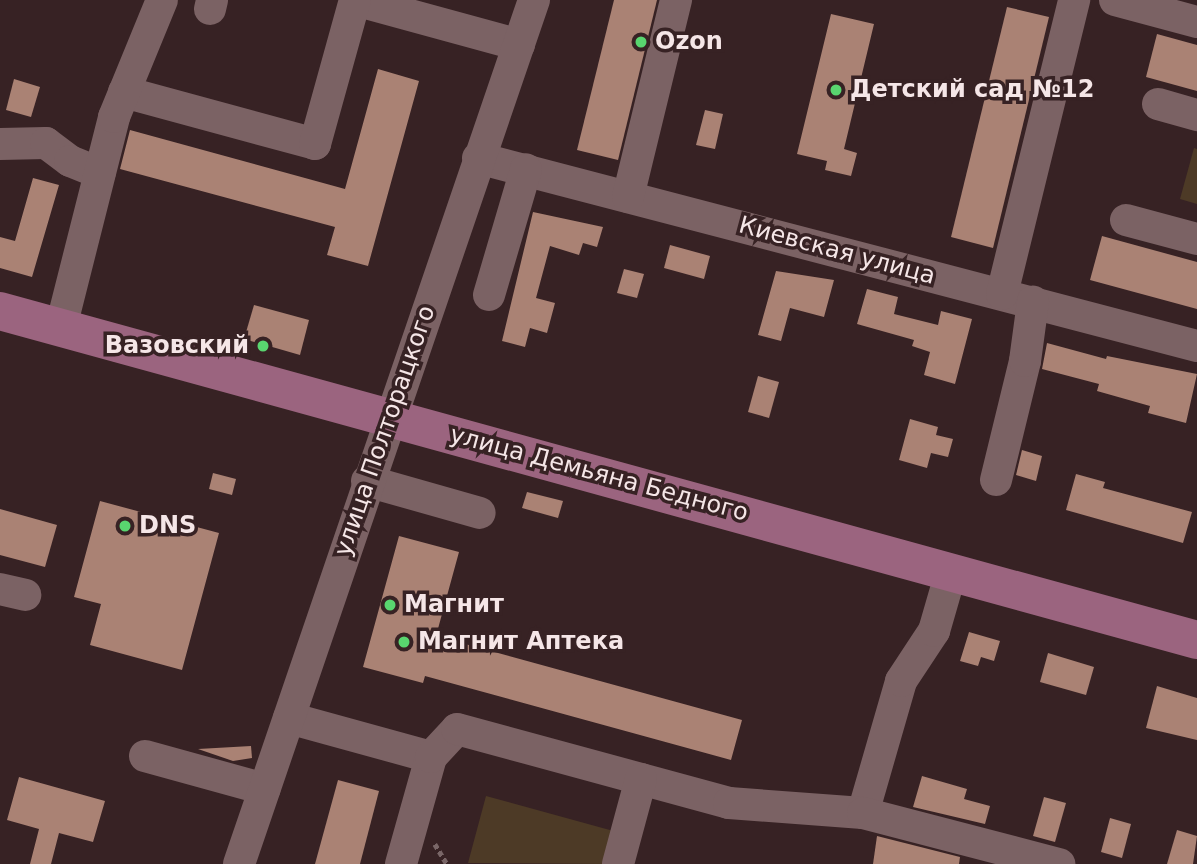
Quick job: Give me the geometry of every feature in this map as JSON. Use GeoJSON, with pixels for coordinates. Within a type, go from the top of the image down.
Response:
{"type":"FeatureCollection","features":[{"type":"Feature","properties":{"kind":"main road","name":"улица Демьяна Бедного"},"geometry":{"type":"LineString","coordinates":[[0,311],[1197,640]]}},
{"type":"Feature","properties":{"kind":"street"},"geometry":{"type":"LineString","coordinates":[[61,327],[100,173],[124,92],[162,0]]}},
{"type":"Feature","properties":{"kind":"street"},"geometry":{"type":"LineString","coordinates":[[124,92],[315,144],[355,0],[519,45]]}},
{"type":"Feature","properties":{"kind":"street","name":"улица Полторацкого"},"geometry":{"type":"LineString","coordinates":[[239,864],[389,416],[534,0]]}},
{"type":"Feature","properties":{"kind":"street"},"geometry":{"type":"LineString","coordinates":[[628,197],[676,0]]}},
{"type":"Feature","properties":{"kind":"street"},"geometry":{"type":"LineString","coordinates":[[1002,294],[1074,0]]}},
{"type":"Feature","properties":{"kind":"street"},"geometry":{"type":"LineString","coordinates":[[1115,0],[1197,22]]}},
{"type":"Feature","properties":{"kind":"street"},"geometry":{"type":"LineString","coordinates":[[1158,104],[1197,115]]}},
{"type":"Feature","properties":{"kind":"street"},"geometry":{"type":"LineString","coordinates":[[0,144],[46,143],[70,161],[100,173]]}},
{"type":"Feature","properties":{"kind":"street","name":"Киевская улица"},"geometry":{"type":"LineString","coordinates":[[478,158],[1197,346]]}},
{"type":"Feature","properties":{"kind":"street"},"geometry":{"type":"LineString","coordinates":[[489,295],[526,169]]}},
{"type":"Feature","properties":{"kind":"street"},"geometry":{"type":"LineString","coordinates":[[1126,220],[1197,240]]}},
{"type":"Feature","properties":{"kind":"street"},"geometry":{"type":"LineString","coordinates":[[996,480],[1025,361],[1032,302]]}},
{"type":"Feature","properties":{"kind":"street"},"geometry":{"type":"LineString","coordinates":[[367,481],[480,513]]}},
{"type":"Feature","properties":{"kind":"street"},"geometry":{"type":"LineString","coordinates":[[863,813],[901,681],[934,631],[951,572]]}},
{"type":"Feature","properties":{"kind":"street"},"geometry":{"type":"LineString","coordinates":[[289,718],[430,757]]}},
{"type":"Feature","properties":{"kind":"street"},"geometry":{"type":"LineString","coordinates":[[401,864],[430,757],[457,729],[729,803],[863,813],[981,852],[1059,864]]}},
{"type":"Feature","properties":{"kind":"street"},"geometry":{"type":"LineString","coordinates":[[145,756],[265,789]]}},
{"type":"Feature","properties":{"kind":"street"},"geometry":{"type":"LineString","coordinates":[[618,864],[641,779]]}},
{"type":"Feature","properties":{"kind":"shaded area"},"geometry":{"type":"Polygon","coordinates":[[[1194,148],[1197,149],[1197,204],[1180,199],[1194,148]]]}},
{"type":"Feature","properties":{"kind":"shaded area"},"geometry":{"type":"Polygon","coordinates":[[[486,796],[617,832],[608,864],[468,863],[486,796]]]}},
{"type":"Feature","properties":{"kind":"building"},"geometry":{"type":"Polygon","coordinates":[[[614,0],[657,0],[618,160],[577,150],[614,0]]]}},
{"type":"Feature","properties":{"kind":"building"},"geometry":{"type":"Polygon","coordinates":[[[1007,7],[1049,17],[993,248],[951,237],[1007,7]]]}},
{"type":"Feature","properties":{"kind":"building"},"geometry":{"type":"Polygon","coordinates":[[[831,14],[874,24],[844,149],[857,153],[851,176],[825,170],[827,161],[797,154],[831,14]]]}},
{"type":"Feature","properties":{"kind":"building"},"geometry":{"type":"Polygon","coordinates":[[[1157,34],[1197,45],[1197,91],[1146,77],[1157,34]]]}},
{"type":"Feature","properties":{"kind":"building"},"geometry":{"type":"Polygon","coordinates":[[[378,69],[419,81],[368,266],[327,255],[335,227],[120,169],[130,130],[345,189],[378,69]]]}},
{"type":"Feature","properties":{"kind":"building"},"geometry":{"type":"Polygon","coordinates":[[[14,79],[40,87],[31,117],[6,110],[14,79]]]}},
{"type":"Feature","properties":{"kind":"building"},"geometry":{"type":"Polygon","coordinates":[[[705,110],[723,114],[715,149],[696,145],[705,110]]]}},
{"type":"Feature","properties":{"kind":"building"},"geometry":{"type":"Polygon","coordinates":[[[33,178],[59,185],[32,277],[0,268],[0,237],[15,241],[33,178]]]}},
{"type":"Feature","properties":{"kind":"building"},"geometry":{"type":"Polygon","coordinates":[[[533,212],[603,227],[597,247],[583,243],[579,255],[550,246],[536,298],[555,303],[547,333],[530,328],[525,347],[502,341],[533,212]]]}},
{"type":"Feature","properties":{"kind":"building"},"geometry":{"type":"Polygon","coordinates":[[[1102,236],[1197,262],[1197,309],[1090,280],[1102,236]]]}},
{"type":"Feature","properties":{"kind":"building"},"geometry":{"type":"Polygon","coordinates":[[[670,245],[710,256],[704,279],[664,268],[670,245]]]}},
{"type":"Feature","properties":{"kind":"building"},"geometry":{"type":"Polygon","coordinates":[[[624,269],[644,274],[637,298],[617,293],[624,269]]]}},
{"type":"Feature","properties":{"kind":"building"},"geometry":{"type":"Polygon","coordinates":[[[776,271],[834,280],[824,317],[790,308],[781,341],[758,335],[776,271]]]}},
{"type":"Feature","properties":{"kind":"building"},"geometry":{"type":"Polygon","coordinates":[[[867,289],[898,297],[894,314],[938,325],[941,311],[972,319],[955,384],[924,375],[930,352],[912,346],[914,340],[857,324],[867,289]]]}},
{"type":"Feature","properties":{"kind":"building"},"geometry":{"type":"Polygon","coordinates":[[[254,305],[309,320],[300,355],[244,339],[254,305]]]}},
{"type":"Feature","properties":{"kind":"building"},"geometry":{"type":"Polygon","coordinates":[[[1047,343],[1106,359],[1107,356],[1197,374],[1186,423],[1148,413],[1150,406],[1097,391],[1099,384],[1042,369],[1047,343]]]}},
{"type":"Feature","properties":{"kind":"building"},"geometry":{"type":"Polygon","coordinates":[[[758,376],[779,382],[769,418],[748,412],[758,376]]]}},
{"type":"Feature","properties":{"kind":"building"},"geometry":{"type":"Polygon","coordinates":[[[910,419],[938,427],[936,435],[953,439],[948,457],[931,453],[927,468],[899,460],[910,419]]]}},
{"type":"Feature","properties":{"kind":"building"},"geometry":{"type":"Polygon","coordinates":[[[1022,450],[1042,456],[1036,481],[1016,475],[1022,450]]]}},
{"type":"Feature","properties":{"kind":"building"},"geometry":{"type":"Polygon","coordinates":[[[213,473],[236,479],[232,495],[209,489],[213,473]]]}},
{"type":"Feature","properties":{"kind":"building"},"geometry":{"type":"Polygon","coordinates":[[[1076,474],[1105,482],[1103,488],[1192,512],[1183,543],[1066,510],[1076,474]]]}},
{"type":"Feature","properties":{"kind":"building"},"geometry":{"type":"Polygon","coordinates":[[[527,492],[563,501],[558,518],[522,508],[527,492]]]}},
{"type":"Feature","properties":{"kind":"building"},"geometry":{"type":"Polygon","coordinates":[[[100,501],[219,533],[182,670],[90,645],[101,604],[74,597],[100,501]]]}},
{"type":"Feature","properties":{"kind":"building"},"geometry":{"type":"Polygon","coordinates":[[[0,509],[57,525],[45,567],[0,555],[0,509]]]}},
{"type":"Feature","properties":{"kind":"building"},"geometry":{"type":"Polygon","coordinates":[[[399,536],[459,552],[436,636],[742,720],[731,760],[425,676],[423,683],[363,667],[399,536]]]}},
{"type":"Feature","properties":{"kind":"building"},"geometry":{"type":"Polygon","coordinates":[[[969,632],[1000,641],[994,661],[981,657],[978,666],[960,661],[969,632]]]}},
{"type":"Feature","properties":{"kind":"building"},"geometry":{"type":"Polygon","coordinates":[[[1048,653],[1094,667],[1086,695],[1040,682],[1048,653]]]}},
{"type":"Feature","properties":{"kind":"building"},"geometry":{"type":"Polygon","coordinates":[[[1157,686],[1197,698],[1197,740],[1146,728],[1157,686]]]}},
{"type":"Feature","properties":{"kind":"building"},"geometry":{"type":"Polygon","coordinates":[[[251,746],[252,758],[233,761],[198,749],[251,746]]]}},
{"type":"Feature","properties":{"kind":"building"},"geometry":{"type":"Polygon","coordinates":[[[922,776],[967,789],[964,799],[990,806],[985,824],[913,807],[922,776]]]}},
{"type":"Feature","properties":{"kind":"building"},"geometry":{"type":"Polygon","coordinates":[[[19,777],[105,801],[93,842],[59,833],[51,864],[30,864],[39,829],[7,820],[19,777]]]}},
{"type":"Feature","properties":{"kind":"building"},"geometry":{"type":"Polygon","coordinates":[[[338,780],[379,791],[360,864],[315,864],[338,780]]]}},
{"type":"Feature","properties":{"kind":"building"},"geometry":{"type":"Polygon","coordinates":[[[1044,797],[1066,803],[1055,842],[1033,836],[1044,797]]]}},
{"type":"Feature","properties":{"kind":"building"},"geometry":{"type":"Polygon","coordinates":[[[1110,818],[1131,824],[1122,858],[1101,852],[1110,818]]]}},
{"type":"Feature","properties":{"kind":"building"},"geometry":{"type":"Polygon","coordinates":[[[1177,830],[1197,836],[1193,864],[1167,864],[1177,830]]]}},
{"type":"Feature","properties":{"kind":"building"},"geometry":{"type":"Polygon","coordinates":[[[877,836],[960,857],[959,864],[873,864],[877,836]]]}},
{"type":"Feature","properties":{"kind":"place","name":"Ozon"},"geometry":{"type":"Point","coordinates":[641,42]}},
{"type":"Feature","properties":{"kind":"place","name":"Детский сад №12"},"geometry":{"type":"Point","coordinates":[836,90]}},
{"type":"Feature","properties":{"kind":"place","name":"Вазовский"},"geometry":{"type":"Point","coordinates":[263,346]}},
{"type":"Feature","properties":{"kind":"place","name":"DNS"},"geometry":{"type":"Point","coordinates":[125,526]}},
{"type":"Feature","properties":{"kind":"place","name":"Магнит"},"geometry":{"type":"Point","coordinates":[390,605]}},
{"type":"Feature","properties":{"kind":"place","name":"Магнит Аптека"},"geometry":{"type":"Point","coordinates":[404,642]}}]}
